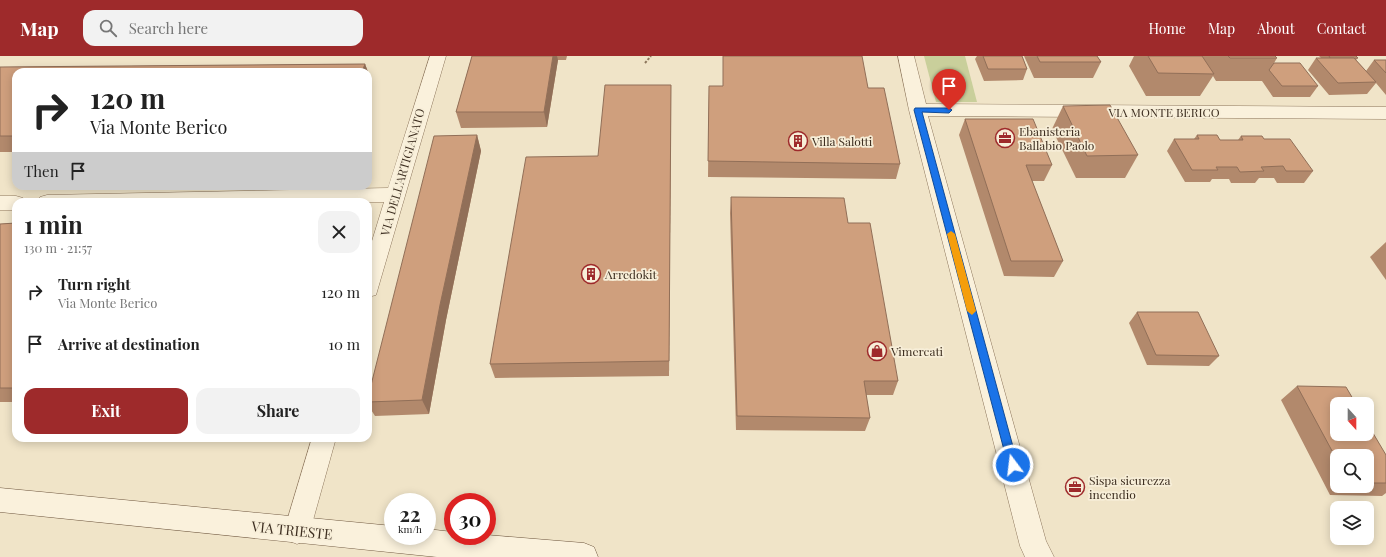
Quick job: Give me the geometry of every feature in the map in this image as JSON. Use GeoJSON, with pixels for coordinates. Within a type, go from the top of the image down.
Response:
{"type":"FeatureCollection","features":[{"type":"Feature","properties":{"kind":"street","name":"VIA DELL'ARTIGIANATO"},"geometry":{"type":"LineString","coordinates":[[372,276],[438,56]]}},
{"type":"Feature","properties":{"kind":"street"},"geometry":{"type":"LineString","coordinates":[[906,56],[918,110],[1036,553]]}},
{"type":"Feature","properties":{"kind":"street","name":"VIA MONTE BERICO"},"geometry":{"type":"LineString","coordinates":[[918,110],[1386,113]]}},
{"type":"Feature","properties":{"kind":"street"},"geometry":{"type":"LineString","coordinates":[[246,198],[396,195]]}},
{"type":"Feature","properties":{"kind":"street"},"geometry":{"type":"LineString","coordinates":[[0,203],[12,203]]}},
{"type":"Feature","properties":{"kind":"street"},"geometry":{"type":"LineString","coordinates":[[297,531],[323,442]]}},
{"type":"Feature","properties":{"kind":"street","name":"VIA TRIESTE"},"geometry":{"type":"LineString","coordinates":[[1,501],[297,531],[584,557]]}},
{"type":"Feature","properties":{"kind":"path"},"geometry":{"type":"LineString","coordinates":[[646,63],[651,56]]}},
{"type":"Feature","properties":{"kind":"green space"},"geometry":{"type":"Polygon","coordinates":[[[924,56],[965,56],[977,102],[936,102],[924,56]]]}},
{"type":"Feature","properties":{"kind":"building"},"geometry":{"type":"Polygon","coordinates":[[[472,56],[553,56],[544,112],[456,112],[472,56]]]}},
{"type":"Feature","properties":{"kind":"building"},"geometry":{"type":"Polygon","coordinates":[[[723,56],[862,56],[868,88],[884,88],[900,164],[708,161],[709,86],[723,86],[723,56]]]}},
{"type":"Feature","properties":{"kind":"building"},"geometry":{"type":"Polygon","coordinates":[[[983,56],[1022,56],[1027,69],[988,69],[983,56]]]}},
{"type":"Feature","properties":{"kind":"building"},"geometry":{"type":"Polygon","coordinates":[[[1037,56],[1097,56],[1101,62],[1040,62],[1037,56]]]}},
{"type":"Feature","properties":{"kind":"building"},"geometry":{"type":"Polygon","coordinates":[[[1148,56],[1202,56],[1214,74],[1158,73],[1148,56]]]}},
{"type":"Feature","properties":{"kind":"building"},"geometry":{"type":"Polygon","coordinates":[[[1228,56],[1275,56],[1277,58],[1230,58],[1228,56]]]}},
{"type":"Feature","properties":{"kind":"building"},"geometry":{"type":"Polygon","coordinates":[[[1329,56],[1356,56],[1358,58],[1330,58],[1329,56]]]}},
{"type":"Feature","properties":{"kind":"building"},"geometry":{"type":"Polygon","coordinates":[[[1316,58],[1354,58],[1376,82],[1338,83],[1316,58]]]}},
{"type":"Feature","properties":{"kind":"building"},"geometry":{"type":"Polygon","coordinates":[[[1374,60],[1386,60],[1386,73],[1374,60]]]}},
{"type":"Feature","properties":{"kind":"building"},"geometry":{"type":"Polygon","coordinates":[[[1274,63],[1300,63],[1318,86],[1282,86],[1269,70],[1274,63]]]}},
{"type":"Feature","properties":{"kind":"building"},"geometry":{"type":"Polygon","coordinates":[[[365,64],[364,68],[12,68],[12,136],[0,136],[0,67],[365,64]]]}},
{"type":"Feature","properties":{"kind":"building","name":"Arredokit"},"geometry":{"type":"Polygon","coordinates":[[[605,85],[671,85],[669,361],[490,364],[526,157],[598,156],[605,85]]]}},
{"type":"Feature","properties":{"kind":"building"},"geometry":{"type":"Polygon","coordinates":[[[1110,105],[1138,155],[1087,156],[1063,106],[1110,105]]]}},
{"type":"Feature","properties":{"kind":"building"},"geometry":{"type":"Polygon","coordinates":[[[965,119],[1033,119],[1052,165],[1026,165],[1063,261],[1011,261],[965,119]]]}},
{"type":"Feature","properties":{"kind":"building"},"geometry":{"type":"Polygon","coordinates":[[[477,135],[440,305],[422,400],[372,402],[372,381],[434,136],[477,135]]]}},
{"type":"Feature","properties":{"kind":"building"},"geometry":{"type":"Polygon","coordinates":[[[1197,135],[1217,135],[1220,140],[1243,140],[1241,136],[1262,136],[1264,139],[1290,139],[1313,171],[1286,171],[1283,166],[1261,167],[1264,171],[1240,172],[1237,167],[1216,167],[1218,170],[1192,170],[1174,139],[1199,139],[1197,135]]]}},
{"type":"Feature","properties":{"kind":"building"},"geometry":{"type":"Polygon","coordinates":[[[731,197],[844,198],[848,223],[870,223],[898,381],[864,381],[870,418],[737,416],[731,197]]]}},
{"type":"Feature","properties":{"kind":"building"},"geometry":{"type":"Polygon","coordinates":[[[12,223],[12,388],[0,388],[0,224],[12,223]]]}},
{"type":"Feature","properties":{"kind":"building"},"geometry":{"type":"Polygon","coordinates":[[[1137,312],[1198,312],[1219,356],[1156,355],[1137,312]]]}},
{"type":"Feature","properties":{"kind":"building"},"geometry":{"type":"Polygon","coordinates":[[[1297,386],[1346,387],[1352,397],[1330,397],[1330,441],[1374,441],[1374,435],[1386,455],[1386,483],[1374,483],[1374,449],[1331,449],[1297,386]]]}},
{"type":"Feature","properties":{"kind":"slow traffic"},"geometry":{"type":"LineString","coordinates":[[951,234],[972,311]]}},
{"type":"Feature","properties":{"kind":"place","name":"Ebanisteria Ballabio Paolo"},"geometry":{"type":"Point","coordinates":[1005,138]}},
{"type":"Feature","properties":{"kind":"place","name":"Villa Salotti"},"geometry":{"type":"Point","coordinates":[798,141]}},
{"type":"Feature","properties":{"kind":"place","name":"Arredokit"},"geometry":{"type":"Point","coordinates":[591,274]}},
{"type":"Feature","properties":{"kind":"place","name":"Vimercati"},"geometry":{"type":"Point","coordinates":[877,351]}},
{"type":"Feature","properties":{"kind":"place","name":"Sispa sicurezza incendio"},"geometry":{"type":"Point","coordinates":[1075,487]}},
{"type":"Feature","properties":{"kind":"route"},"geometry":{"type":"LineString","coordinates":[[949,110],[918,110],[1013,465]]}}]}
